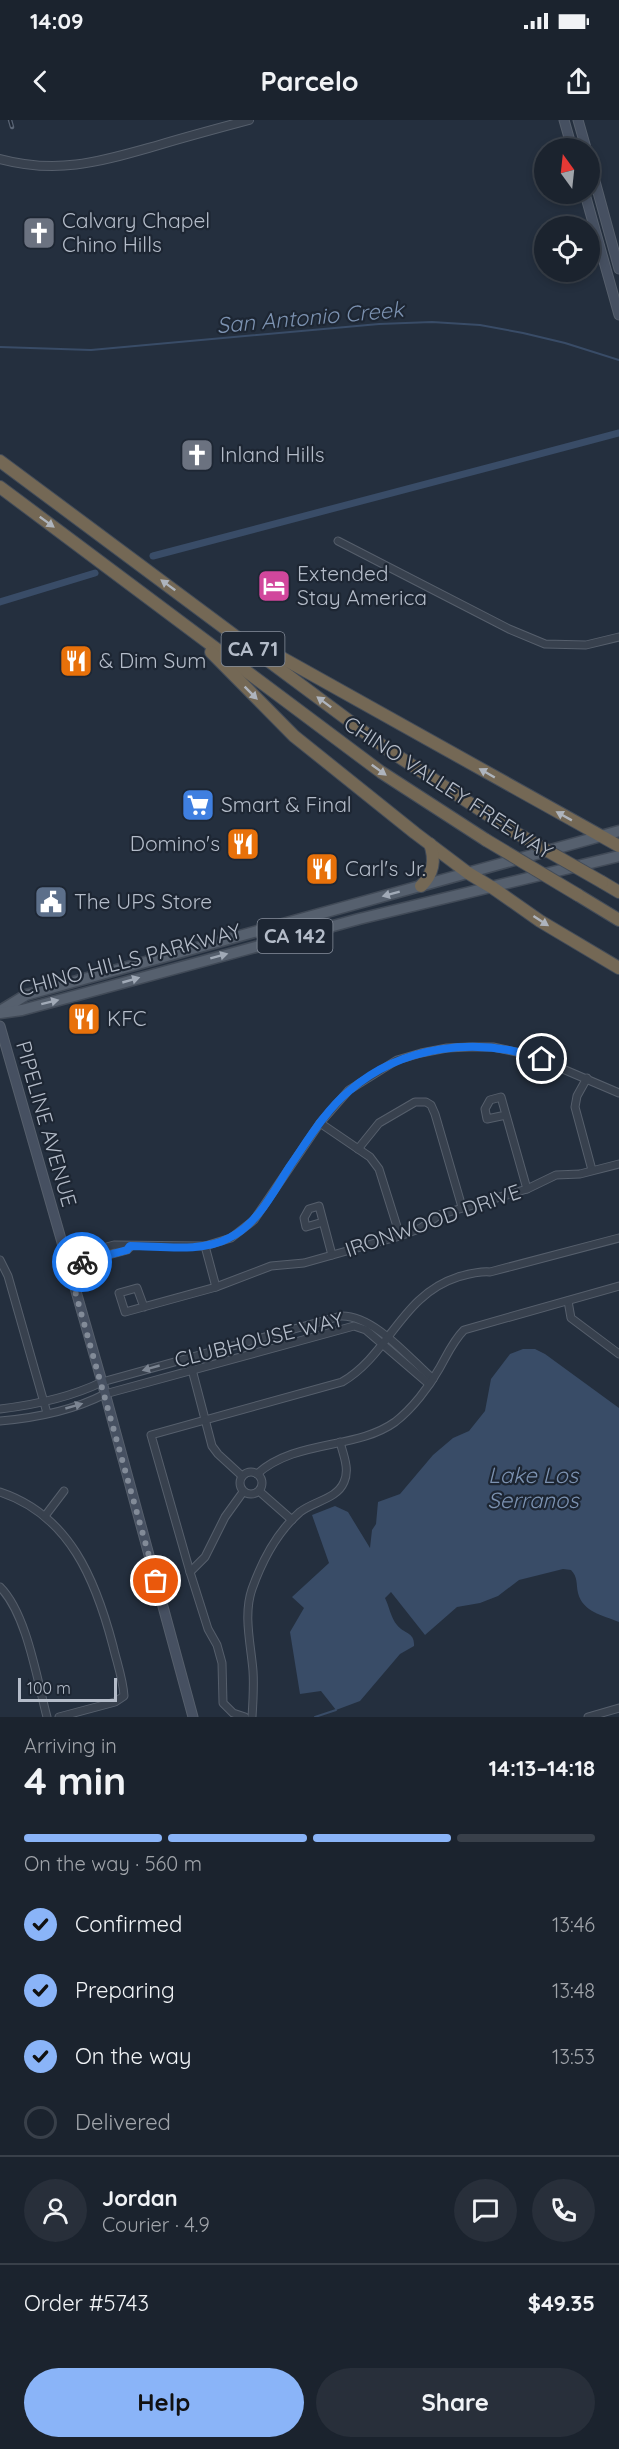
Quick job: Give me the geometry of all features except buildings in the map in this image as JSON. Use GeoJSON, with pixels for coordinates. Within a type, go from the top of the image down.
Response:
{"type":"FeatureCollection","features":[{"type":"Feature","properties":{"kind":"highway","name":"CHINO VALLEY FREEWAY"},"geometry":{"type":"LineString","coordinates":[[0,461],[387,749],[511,830],[619,892]]}},
{"type":"Feature","properties":{"kind":"highway","name":"CHINO VALLEY FREEWAY"},"geometry":{"type":"LineString","coordinates":[[0,487],[381,772],[486,840],[619,920]]}},
{"type":"Feature","properties":{"kind":"highway"},"geometry":{"type":"LineString","coordinates":[[181,621],[294,736],[430,844],[468,873],[540,921],[619,968]]}},
{"type":"Feature","properties":{"kind":"highway"},"geometry":{"type":"LineString","coordinates":[[217,622],[619,846]]}},
{"type":"Feature","properties":{"kind":"highway"},"geometry":{"type":"LineString","coordinates":[[421,886],[428,878],[434,862],[430,844]]}},
{"type":"Feature","properties":{"kind":"main road"},"geometry":{"type":"LineString","coordinates":[[564,120],[569,138]]}},
{"type":"Feature","properties":{"kind":"main road"},"geometry":{"type":"LineString","coordinates":[[578,120],[583,138]]}},
{"type":"Feature","properties":{"kind":"main road"},"geometry":{"type":"LineString","coordinates":[[600,200],[619,269]]}},
{"type":"Feature","properties":{"kind":"main road"},"geometry":{"type":"LineString","coordinates":[[600,235],[609,233]]}},
{"type":"Feature","properties":{"kind":"main road"},"geometry":{"type":"LineString","coordinates":[[600,247],[619,315]]}},
{"type":"Feature","properties":{"kind":"main road","name":"CHINO HILLS PARKWAY"},"geometry":{"type":"LineString","coordinates":[[0,1012],[26,995],[619,831]]}},
{"type":"Feature","properties":{"kind":"main road","name":"CHINO HILLS PARKWAY"},"geometry":{"type":"LineString","coordinates":[[0,1012],[22,1010],[359,919],[619,856]]}},
{"type":"Feature","properties":{"kind":"main road","name":"PIPELINE AVENUE"},"geometry":{"type":"LineString","coordinates":[[0,1026],[102,1382],[193,1717]]}},
{"type":"Feature","properties":{"kind":"street"},"geometry":{"type":"LineString","coordinates":[[0,159],[19,164],[55,167],[90,164],[249,120]]}},
{"type":"Feature","properties":{"kind":"street"},"geometry":{"type":"LineString","coordinates":[[338,541],[509,629],[545,644],[586,645],[619,638]]}},
{"type":"Feature","properties":{"kind":"street"},"geometry":{"type":"LineString","coordinates":[[67,1262],[125,1244],[130,1246],[205,1246],[231,1238],[254,1220],[320,1123],[349,1090],[397,1060],[447,1048],[494,1047],[530,1055],[619,1093]]}},
{"type":"Feature","properties":{"kind":"street"},"geometry":{"type":"LineString","coordinates":[[587,1078],[577,1096],[575,1107],[592,1170]]}},
{"type":"Feature","properties":{"kind":"street"},"geometry":{"type":"LineString","coordinates":[[358,1149],[379,1123],[415,1102],[426,1102],[431,1105],[435,1114],[462,1207]]}},
{"type":"Feature","properties":{"kind":"street"},"geometry":{"type":"LineString","coordinates":[[506,1115],[526,1189]]}},
{"type":"Feature","properties":{"kind":"street"},"geometry":{"type":"LineString","coordinates":[[320,1123],[370,1157],[379,1169],[400,1236]]}},
{"type":"Feature","properties":{"kind":"street","name":"IRONWOOD DRIVE"},"geometry":{"type":"LineString","coordinates":[[144,1307],[216,1287],[271,1266],[304,1263],[400,1236],[421,1228],[439,1215],[526,1189],[556,1175],[580,1174],[619,1164]]}},
{"type":"Feature","properties":{"kind":"street"},"geometry":{"type":"LineString","coordinates":[[323,1222],[332,1255]]}},
{"type":"Feature","properties":{"kind":"street"},"geometry":{"type":"LineString","coordinates":[[246,1717],[233,1713],[223,1703],[222,1663],[217,1645],[208,1629],[190,1572],[152,1435],[342,1382],[360,1369],[420,1298],[451,1279],[481,1271],[490,1272],[619,1238]]}},
{"type":"Feature","properties":{"kind":"street"},"geometry":{"type":"LineString","coordinates":[[205,1246],[216,1287]]}},
{"type":"Feature","properties":{"kind":"street"},"geometry":{"type":"LineString","coordinates":[[0,1260],[8,1275],[47,1413]]}},
{"type":"Feature","properties":{"kind":"street"},"geometry":{"type":"LineString","coordinates":[[257,1474],[279,1458],[377,1431],[394,1422],[409,1409],[431,1381],[457,1336],[464,1330],[619,1286]]}},
{"type":"Feature","properties":{"kind":"street"},"geometry":{"type":"LineString","coordinates":[[568,1301],[571,1318],[619,1354]]}},
{"type":"Feature","properties":{"kind":"street","name":"CLUBHOUSE WAY"},"geometry":{"type":"LineString","coordinates":[[0,1408],[44,1401],[102,1382],[341,1316],[358,1318],[431,1381]]}},
{"type":"Feature","properties":{"kind":"street","name":"CLUBHOUSE WAY"},"geometry":{"type":"LineString","coordinates":[[0,1421],[47,1413],[105,1394],[349,1327],[362,1328],[384,1341]]}},
{"type":"Feature","properties":{"kind":"street"},"geometry":{"type":"LineString","coordinates":[[189,1358],[212,1446],[242,1476]]}},
{"type":"Feature","properties":{"kind":"street"},"geometry":{"type":"LineString","coordinates":[[252,1717],[253,1674],[249,1601],[267,1554],[292,1520],[312,1504],[336,1494],[344,1483],[347,1470],[340,1442]]}},
{"type":"Feature","properties":{"kind":"street"},"geometry":{"type":"LineString","coordinates":[[251,1472],[257,1474],[262,1482],[259,1491],[251,1495],[243,1492],[239,1484],[242,1476],[251,1472]]}},
{"type":"Feature","properties":{"kind":"street"},"geometry":{"type":"LineString","coordinates":[[45,1516],[64,1491]]}},
{"type":"Feature","properties":{"kind":"street"},"geometry":{"type":"LineString","coordinates":[[259,1491],[292,1520]]}},
{"type":"Feature","properties":{"kind":"street"},"geometry":{"type":"LineString","coordinates":[[0,1492],[45,1516],[82,1559],[96,1589],[123,1686],[124,1696],[115,1702],[60,1717]]}},
{"type":"Feature","properties":{"kind":"street"},"geometry":{"type":"LineString","coordinates":[[190,1572],[205,1557],[225,1517],[243,1492]]}},
{"type":"Feature","properties":{"kind":"street"},"geometry":{"type":"LineString","coordinates":[[0,1587],[20,1616],[47,1717]]}},
{"type":"Feature","properties":{"kind":"street"},"geometry":{"type":"LineString","coordinates":[[588,1717],[619,1708]]}},
{"type":"Feature","properties":{"kind":"water","name":"Lake Los Serranos"},"geometry":{"type":"Polygon","coordinates":[[[523,1349],[535,1349],[545,1354],[619,1408],[619,1622],[594,1612],[584,1605],[578,1593],[575,1575],[571,1570],[563,1569],[519,1580],[498,1596],[480,1603],[457,1607],[425,1635],[391,1592],[385,1598],[392,1615],[397,1625],[413,1638],[414,1646],[400,1654],[360,1701],[336,1710],[321,1691],[300,1694],[290,1632],[304,1608],[292,1597],[329,1563],[312,1515],[335,1506],[348,1512],[370,1548],[378,1502],[400,1494],[433,1455],[453,1438],[469,1431],[485,1411],[491,1379],[510,1354],[523,1349]]]}},
{"type":"Feature","properties":{"kind":"waterway","name":"San Antonio Creek"},"geometry":{"type":"LineString","coordinates":[[0,347],[91,350],[379,324],[432,322],[480,325],[523,333],[619,360]]}},
{"type":"Feature","properties":{"kind":"waterway"},"geometry":{"type":"LineString","coordinates":[[153,556],[619,433]]}},
{"type":"Feature","properties":{"kind":"waterway"},"geometry":{"type":"LineString","coordinates":[[0,602],[95,573]]}},
{"type":"Feature","properties":{"kind":"waterway"},"geometry":{"type":"LineString","coordinates":[[315,1717],[336,1710]]}},
{"type":"Feature","properties":{"kind":"railway"},"geometry":{"type":"LineString","coordinates":[[10,120],[12,127]]}},
{"type":"Feature","properties":{"kind":"way so far"},"geometry":{"type":"LineString","coordinates":[[82,1262],[68,1266],[156,1581]]}},
{"type":"Feature","properties":{"kind":"place","name":"Calvary Chapel Chino Hills"},"geometry":{"type":"Point","coordinates":[39,233]}},
{"type":"Feature","properties":{"kind":"place","name":"Inland Hills"},"geometry":{"type":"Point","coordinates":[197,455]}},
{"type":"Feature","properties":{"kind":"place","name":"Extended Stay America"},"geometry":{"type":"Point","coordinates":[274,586]}},
{"type":"Feature","properties":{"kind":"place","name":"& Dim Sum"},"geometry":{"type":"Point","coordinates":[76,661]}},
{"type":"Feature","properties":{"kind":"place","name":"Smart & Final"},"geometry":{"type":"Point","coordinates":[198,805]}},
{"type":"Feature","properties":{"kind":"place","name":"Domino's"},"geometry":{"type":"Point","coordinates":[243,844]}},
{"type":"Feature","properties":{"kind":"place","name":"Carl's Jr."},"geometry":{"type":"Point","coordinates":[322,869]}},
{"type":"Feature","properties":{"kind":"place","name":"The UPS Store"},"geometry":{"type":"Point","coordinates":[51,902]}},
{"type":"Feature","properties":{"kind":"place","name":"KFC"},"geometry":{"type":"Point","coordinates":[84,1019]}},
{"type":"Feature","properties":{"kind":"route"},"geometry":{"type":"LineString","coordinates":[[82,1262],[127,1250],[130,1246],[205,1246],[231,1238],[254,1220],[320,1123],[349,1090],[397,1060],[447,1048],[469,1047],[494,1047],[542,1059]]}}]}
